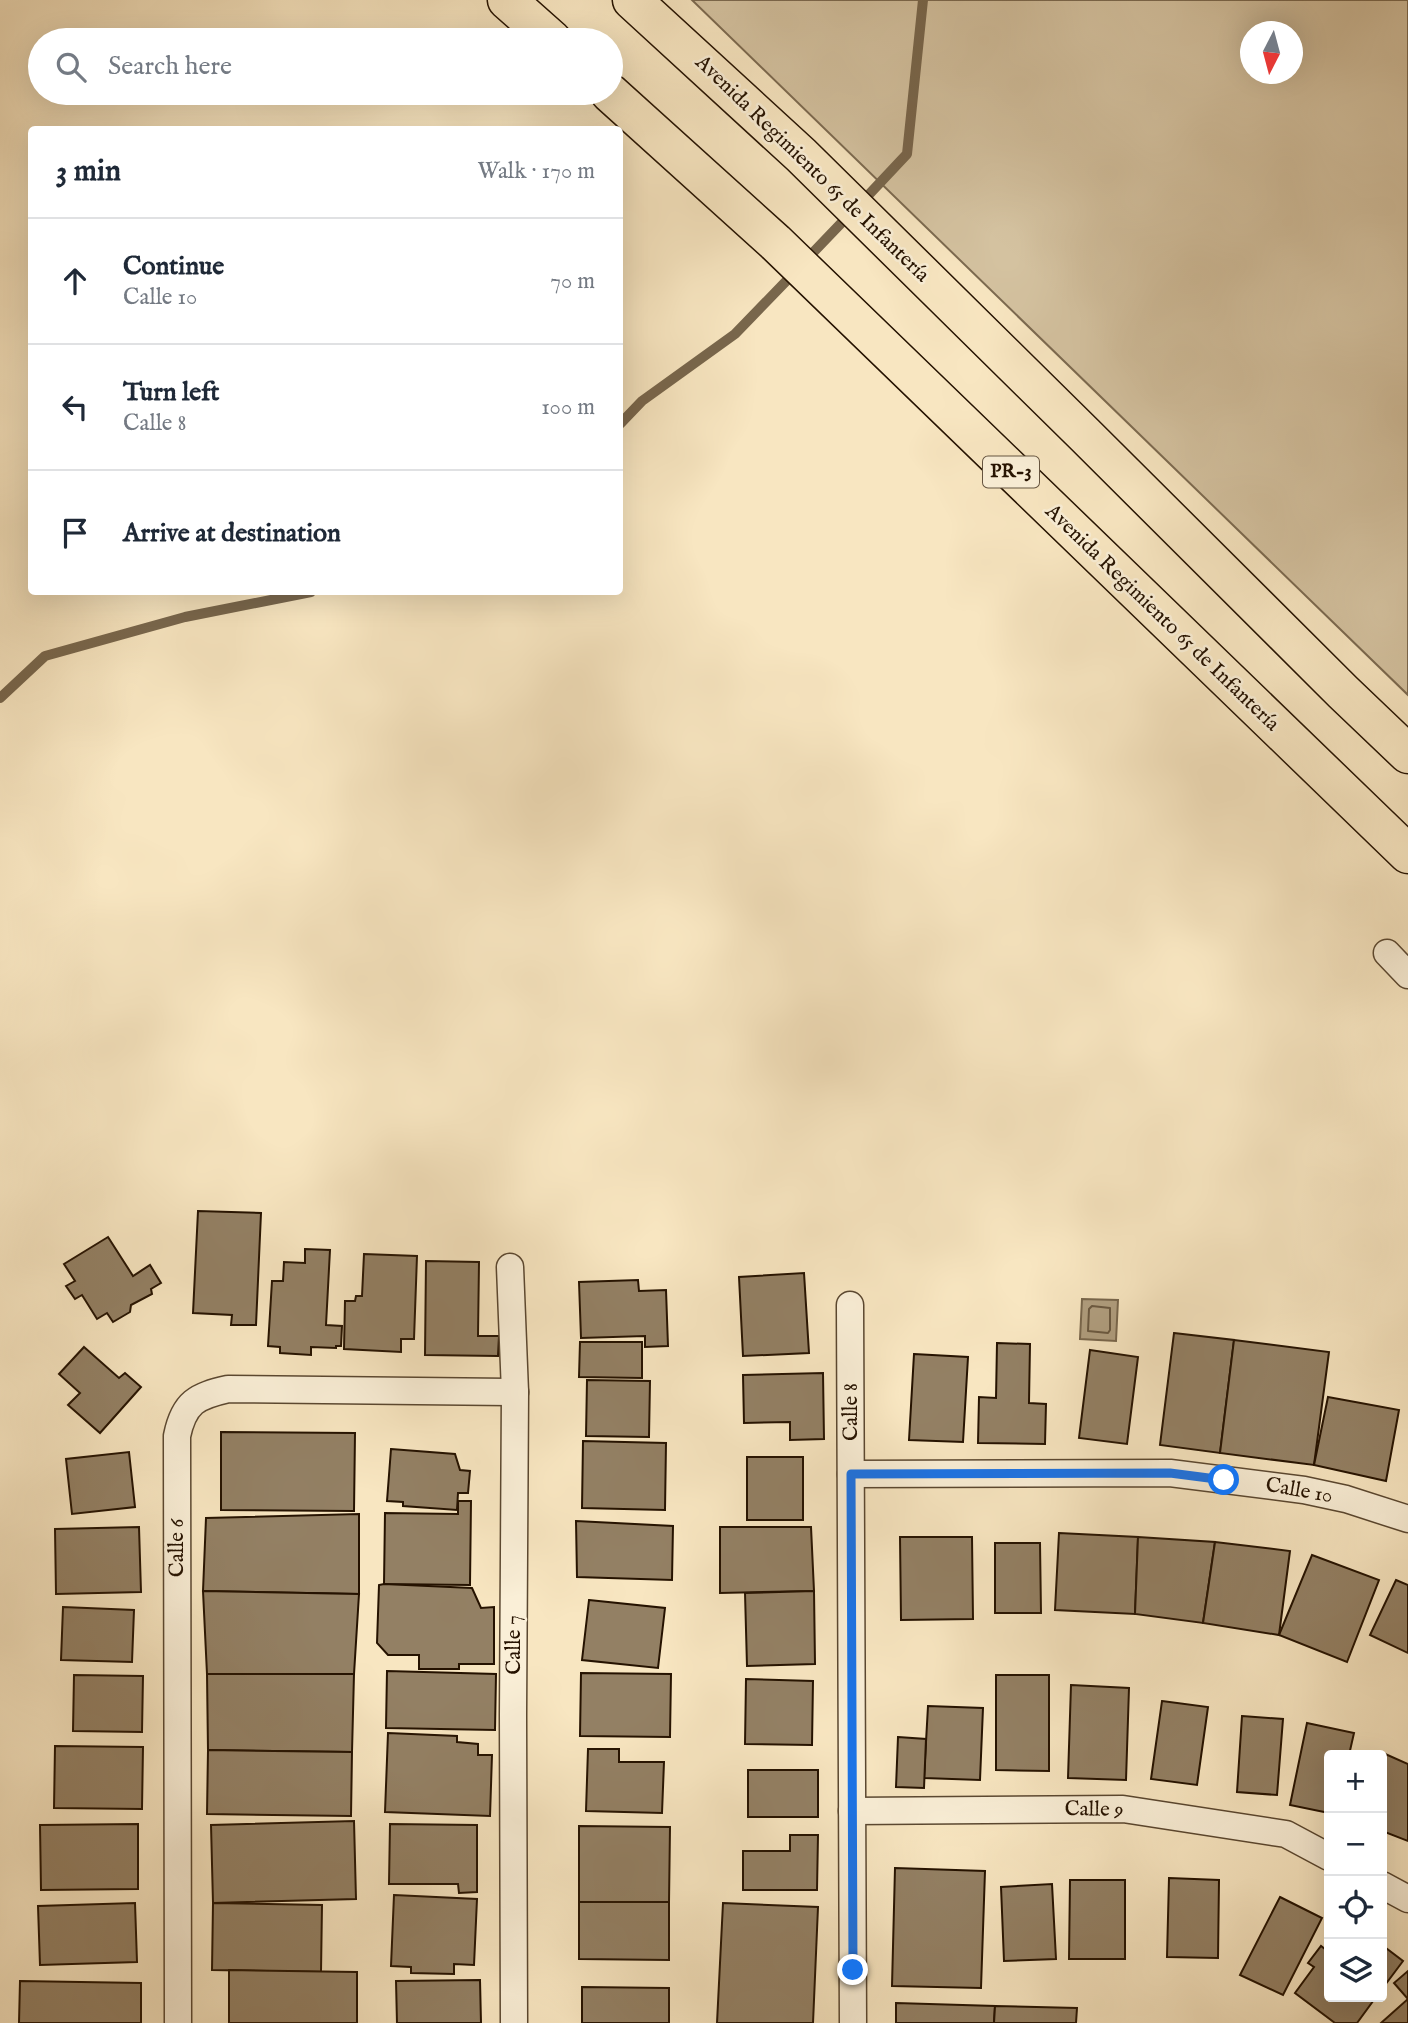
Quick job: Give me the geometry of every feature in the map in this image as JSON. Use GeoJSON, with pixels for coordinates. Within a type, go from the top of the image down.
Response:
{"type":"FeatureCollection","features":[{"type":"Feature","properties":{"kind":"main road"},"geometry":{"type":"LineString","coordinates":[[508,0],[539,28]]}},
{"type":"Feature","properties":{"kind":"main road","name":"Avenida Regimiento 65 de Infantería"},"geometry":{"type":"LineString","coordinates":[[632,0],[802,155],[1333,683],[1408,754]]}},
{"type":"Feature","properties":{"kind":"main road","name":"Avenida Regimiento 65 de Infantería"},"geometry":{"type":"LineString","coordinates":[[623,105],[775,242],[1408,855]]}},
{"type":"Feature","properties":{"kind":"street"},"geometry":{"type":"LineString","coordinates":[[1387,953],[1408,975]]}},
{"type":"Feature","properties":{"kind":"street","name":"Calle 7"},"geometry":{"type":"LineString","coordinates":[[510,1267],[515,1392],[514,2023]]}},
{"type":"Feature","properties":{"kind":"street","name":"Calle 8"},"geometry":{"type":"LineString","coordinates":[[850,1305],[853,2023]]}},
{"type":"Feature","properties":{"kind":"street","name":"Calle 6"},"geometry":{"type":"LineString","coordinates":[[178,2023],[177,1436],[180,1420],[191,1404],[203,1395],[228,1389],[515,1392]]}},
{"type":"Feature","properties":{"kind":"street","name":"Calle 10"},"geometry":{"type":"LineString","coordinates":[[851,1474],[1170,1473],[1304,1490],[1346,1499],[1408,1520]]}},
{"type":"Feature","properties":{"kind":"street","name":"Calle 9"},"geometry":{"type":"LineString","coordinates":[[852,1811],[1123,1809],[1286,1834],[1324,1854]]}},
{"type":"Feature","properties":{"kind":"street"},"geometry":{"type":"LineString","coordinates":[[1387,1888],[1408,1899]]}},
{"type":"Feature","properties":{"kind":"shaded area"},"geometry":{"type":"Polygon","coordinates":[[[692,0],[1408,0],[1408,695],[692,0]]]}},
{"type":"Feature","properties":{"kind":"water"},"geometry":{"type":"Polygon","coordinates":[[[1082,1299],[1118,1300],[1116,1341],[1080,1339],[1082,1299]]]}},
{"type":"Feature","properties":{"kind":"building"},"geometry":{"type":"Polygon","coordinates":[[[198,1211],[261,1213],[256,1325],[231,1325],[232,1315],[193,1313],[198,1211]]]}},
{"type":"Feature","properties":{"kind":"building"},"geometry":{"type":"Polygon","coordinates":[[[108,1237],[133,1276],[150,1265],[161,1283],[151,1289],[152,1294],[131,1305],[130,1312],[113,1322],[107,1313],[97,1319],[82,1295],[75,1299],[66,1286],[75,1281],[64,1264],[108,1237]]]}},
{"type":"Feature","properties":{"kind":"building"},"geometry":{"type":"Polygon","coordinates":[[[305,1249],[330,1250],[326,1325],[342,1326],[341,1346],[311,1347],[311,1355],[280,1353],[280,1347],[268,1346],[272,1281],[283,1281],[284,1262],[305,1263],[305,1249]]]}},
{"type":"Feature","properties":{"kind":"building"},"geometry":{"type":"Polygon","coordinates":[[[364,1254],[417,1256],[414,1339],[401,1339],[401,1352],[344,1349],[345,1301],[355,1301],[356,1296],[362,1296],[364,1254]]]}},
{"type":"Feature","properties":{"kind":"building"},"geometry":{"type":"Polygon","coordinates":[[[426,1261],[479,1262],[478,1336],[499,1336],[498,1356],[425,1355],[426,1261]]]}},
{"type":"Feature","properties":{"kind":"building"},"geometry":{"type":"Polygon","coordinates":[[[804,1273],[809,1353],[743,1356],[739,1277],[804,1273]]]}},
{"type":"Feature","properties":{"kind":"building"},"geometry":{"type":"Polygon","coordinates":[[[638,1280],[639,1291],[666,1290],[668,1346],[645,1347],[645,1336],[581,1338],[579,1282],[638,1280]]]}},
{"type":"Feature","properties":{"kind":"building"},"geometry":{"type":"Polygon","coordinates":[[[1174,1333],[1234,1340],[1220,1453],[1160,1445],[1174,1333]]]}},
{"type":"Feature","properties":{"kind":"building"},"geometry":{"type":"Polygon","coordinates":[[[1234,1340],[1329,1352],[1314,1465],[1220,1453],[1234,1340]]]}},
{"type":"Feature","properties":{"kind":"building"},"geometry":{"type":"Polygon","coordinates":[[[580,1342],[642,1342],[642,1378],[579,1377],[580,1342]]]}},
{"type":"Feature","properties":{"kind":"building"},"geometry":{"type":"Polygon","coordinates":[[[997,1343],[1030,1344],[1029,1403],[1046,1404],[1045,1444],[978,1443],[979,1397],[996,1398],[997,1343]]]}},
{"type":"Feature","properties":{"kind":"building"},"geometry":{"type":"Polygon","coordinates":[[[84,1347],[119,1378],[125,1373],[141,1387],[100,1433],[68,1405],[80,1393],[59,1374],[84,1347]]]}},
{"type":"Feature","properties":{"kind":"building"},"geometry":{"type":"Polygon","coordinates":[[[1090,1350],[1138,1357],[1127,1444],[1079,1438],[1090,1350]]]}},
{"type":"Feature","properties":{"kind":"building"},"geometry":{"type":"Polygon","coordinates":[[[914,1354],[968,1357],[963,1442],[909,1440],[914,1354]]]}},
{"type":"Feature","properties":{"kind":"building"},"geometry":{"type":"Polygon","coordinates":[[[823,1373],[824,1439],[790,1440],[790,1422],[744,1423],[743,1375],[823,1373]]]}},
{"type":"Feature","properties":{"kind":"building"},"geometry":{"type":"Polygon","coordinates":[[[587,1380],[650,1381],[649,1437],[586,1436],[587,1380]]]}},
{"type":"Feature","properties":{"kind":"building"},"geometry":{"type":"Polygon","coordinates":[[[1328,1397],[1399,1410],[1386,1481],[1314,1465],[1328,1397]]]}},
{"type":"Feature","properties":{"kind":"building"},"geometry":{"type":"Polygon","coordinates":[[[221,1432],[355,1433],[354,1511],[221,1510],[221,1432]]]}},
{"type":"Feature","properties":{"kind":"building"},"geometry":{"type":"Polygon","coordinates":[[[583,1441],[666,1443],[665,1510],[582,1508],[583,1441]]]}},
{"type":"Feature","properties":{"kind":"building"},"geometry":{"type":"Polygon","coordinates":[[[391,1449],[455,1454],[460,1470],[470,1471],[468,1493],[458,1493],[457,1510],[403,1506],[403,1502],[387,1501],[391,1449]]]}},
{"type":"Feature","properties":{"kind":"building"},"geometry":{"type":"Polygon","coordinates":[[[129,1452],[135,1507],[72,1514],[66,1459],[129,1452]]]}},
{"type":"Feature","properties":{"kind":"building"},"geometry":{"type":"Polygon","coordinates":[[[747,1457],[803,1457],[803,1520],[747,1520],[747,1457]]]}},
{"type":"Feature","properties":{"kind":"building"},"geometry":{"type":"Polygon","coordinates":[[[458,1501],[471,1501],[470,1585],[384,1584],[385,1513],[458,1514],[458,1501]]]}},
{"type":"Feature","properties":{"kind":"building"},"geometry":{"type":"Polygon","coordinates":[[[359,1514],[359,1594],[203,1591],[206,1518],[359,1514]]]}},
{"type":"Feature","properties":{"kind":"building"},"geometry":{"type":"Polygon","coordinates":[[[576,1521],[673,1526],[672,1580],[577,1577],[576,1521]]]}},
{"type":"Feature","properties":{"kind":"building"},"geometry":{"type":"Polygon","coordinates":[[[139,1527],[141,1592],[56,1594],[55,1529],[139,1527]]]}},
{"type":"Feature","properties":{"kind":"building"},"geometry":{"type":"Polygon","coordinates":[[[720,1527],[811,1527],[814,1591],[720,1593],[720,1527]]]}},
{"type":"Feature","properties":{"kind":"building"},"geometry":{"type":"Polygon","coordinates":[[[1059,1533],[1138,1537],[1135,1614],[1055,1610],[1059,1533]]]}},
{"type":"Feature","properties":{"kind":"building"},"geometry":{"type":"Polygon","coordinates":[[[900,1537],[972,1537],[973,1619],[901,1620],[900,1537]]]}},
{"type":"Feature","properties":{"kind":"building"},"geometry":{"type":"Polygon","coordinates":[[[1138,1537],[1215,1542],[1203,1623],[1135,1614],[1138,1537]]]}},
{"type":"Feature","properties":{"kind":"building"},"geometry":{"type":"Polygon","coordinates":[[[1215,1542],[1290,1551],[1279,1635],[1203,1623],[1215,1542]]]}},
{"type":"Feature","properties":{"kind":"building"},"geometry":{"type":"Polygon","coordinates":[[[995,1543],[1040,1543],[1041,1613],[995,1613],[995,1543]]]}},
{"type":"Feature","properties":{"kind":"building"},"geometry":{"type":"Polygon","coordinates":[[[1312,1555],[1379,1580],[1347,1662],[1279,1635],[1312,1555]]]}},
{"type":"Feature","properties":{"kind":"building"},"geometry":{"type":"Polygon","coordinates":[[[1396,1580],[1408,1585],[1408,1653],[1370,1635],[1396,1580]]]}},
{"type":"Feature","properties":{"kind":"building"},"geometry":{"type":"Polygon","coordinates":[[[379,1585],[472,1588],[481,1608],[494,1607],[494,1664],[459,1664],[459,1669],[419,1669],[419,1655],[388,1655],[377,1643],[379,1585]]]}},
{"type":"Feature","properties":{"kind":"building"},"geometry":{"type":"Polygon","coordinates":[[[203,1591],[359,1594],[354,1674],[207,1674],[203,1591]]]}},
{"type":"Feature","properties":{"kind":"building"},"geometry":{"type":"Polygon","coordinates":[[[814,1591],[815,1664],[747,1666],[745,1593],[814,1591]]]}},
{"type":"Feature","properties":{"kind":"building"},"geometry":{"type":"Polygon","coordinates":[[[589,1600],[665,1608],[658,1668],[582,1660],[589,1600]]]}},
{"type":"Feature","properties":{"kind":"building"},"geometry":{"type":"Polygon","coordinates":[[[63,1607],[134,1610],[132,1662],[61,1660],[63,1607]]]}},
{"type":"Feature","properties":{"kind":"building"},"geometry":{"type":"Polygon","coordinates":[[[387,1671],[496,1674],[495,1730],[386,1728],[387,1671]]]}},
{"type":"Feature","properties":{"kind":"building"},"geometry":{"type":"Polygon","coordinates":[[[581,1673],[671,1674],[670,1737],[580,1736],[581,1673]]]}},
{"type":"Feature","properties":{"kind":"building"},"geometry":{"type":"Polygon","coordinates":[[[207,1674],[354,1674],[352,1752],[208,1750],[207,1674]]]}},
{"type":"Feature","properties":{"kind":"building"},"geometry":{"type":"Polygon","coordinates":[[[74,1675],[143,1676],[142,1732],[73,1731],[74,1675]]]}},
{"type":"Feature","properties":{"kind":"building"},"geometry":{"type":"Polygon","coordinates":[[[996,1675],[1049,1675],[1049,1771],[996,1770],[996,1675]]]}},
{"type":"Feature","properties":{"kind":"building"},"geometry":{"type":"Polygon","coordinates":[[[746,1679],[813,1681],[812,1745],[745,1744],[746,1679]]]}},
{"type":"Feature","properties":{"kind":"building"},"geometry":{"type":"Polygon","coordinates":[[[1071,1685],[1129,1688],[1126,1780],[1068,1778],[1071,1685]]]}},
{"type":"Feature","properties":{"kind":"building"},"geometry":{"type":"Polygon","coordinates":[[[1162,1701],[1208,1707],[1197,1785],[1151,1779],[1162,1701]]]}},
{"type":"Feature","properties":{"kind":"building"},"geometry":{"type":"Polygon","coordinates":[[[928,1706],[983,1708],[980,1780],[924,1778],[928,1706]]]}},
{"type":"Feature","properties":{"kind":"building"},"geometry":{"type":"Polygon","coordinates":[[[1242,1716],[1283,1719],[1277,1795],[1237,1792],[1242,1716]]]}},
{"type":"Feature","properties":{"kind":"building"},"geometry":{"type":"Polygon","coordinates":[[[1307,1723],[1354,1733],[1350,1750],[1324,1750],[1324,1812],[1290,1805],[1307,1723]]]}},
{"type":"Feature","properties":{"kind":"building"},"geometry":{"type":"Polygon","coordinates":[[[388,1733],[457,1736],[457,1742],[478,1744],[478,1755],[492,1755],[490,1816],[385,1812],[388,1733]]]}},
{"type":"Feature","properties":{"kind":"building"},"geometry":{"type":"Polygon","coordinates":[[[898,1737],[926,1739],[924,1788],[896,1787],[898,1737]]]}},
{"type":"Feature","properties":{"kind":"building"},"geometry":{"type":"Polygon","coordinates":[[[55,1746],[143,1747],[142,1809],[54,1808],[55,1746]]]}},
{"type":"Feature","properties":{"kind":"building"},"geometry":{"type":"Polygon","coordinates":[[[588,1749],[619,1749],[619,1762],[664,1762],[662,1813],[586,1811],[588,1749]]]}},
{"type":"Feature","properties":{"kind":"building"},"geometry":{"type":"Polygon","coordinates":[[[208,1750],[352,1752],[351,1816],[207,1814],[208,1750]]]}},
{"type":"Feature","properties":{"kind":"building"},"geometry":{"type":"Polygon","coordinates":[[[1387,1755],[1408,1764],[1408,1841],[1387,1833],[1387,1755]]]}},
{"type":"Feature","properties":{"kind":"building"},"geometry":{"type":"Polygon","coordinates":[[[748,1770],[818,1770],[818,1817],[748,1817],[748,1770]]]}},
{"type":"Feature","properties":{"kind":"building"},"geometry":{"type":"Polygon","coordinates":[[[354,1821],[356,1899],[213,1903],[211,1825],[354,1821]]]}},
{"type":"Feature","properties":{"kind":"building"},"geometry":{"type":"Polygon","coordinates":[[[138,1824],[138,1889],[41,1890],[40,1825],[138,1824]]]}},
{"type":"Feature","properties":{"kind":"building"},"geometry":{"type":"Polygon","coordinates":[[[390,1824],[477,1825],[477,1892],[459,1893],[458,1884],[389,1884],[390,1824]]]}},
{"type":"Feature","properties":{"kind":"building"},"geometry":{"type":"Polygon","coordinates":[[[579,1826],[670,1827],[669,1902],[579,1902],[579,1826]]]}},
{"type":"Feature","properties":{"kind":"building"},"geometry":{"type":"Polygon","coordinates":[[[790,1835],[818,1835],[817,1890],[743,1890],[743,1851],[790,1851],[790,1835]]]}},
{"type":"Feature","properties":{"kind":"building"},"geometry":{"type":"Polygon","coordinates":[[[895,1868],[985,1871],[981,1988],[892,1986],[895,1868]]]}},
{"type":"Feature","properties":{"kind":"building"},"geometry":{"type":"Polygon","coordinates":[[[1169,1878],[1219,1880],[1218,1958],[1167,1957],[1169,1878]]]}},
{"type":"Feature","properties":{"kind":"building"},"geometry":{"type":"Polygon","coordinates":[[[1070,1880],[1125,1880],[1125,1959],[1069,1959],[1070,1880]]]}},
{"type":"Feature","properties":{"kind":"building"},"geometry":{"type":"Polygon","coordinates":[[[1052,1884],[1056,1959],[1004,1961],[1001,1887],[1052,1884]]]}},
{"type":"Feature","properties":{"kind":"building"},"geometry":{"type":"Polygon","coordinates":[[[394,1895],[477,1899],[474,1965],[454,1964],[454,1974],[411,1973],[411,1967],[391,1966],[394,1895]]]}},
{"type":"Feature","properties":{"kind":"building"},"geometry":{"type":"Polygon","coordinates":[[[1280,1897],[1322,1918],[1283,1995],[1240,1975],[1280,1897]]]}},
{"type":"Feature","properties":{"kind":"building"},"geometry":{"type":"Polygon","coordinates":[[[579,1902],[669,1902],[669,1960],[579,1959],[579,1902]]]}},
{"type":"Feature","properties":{"kind":"building"},"geometry":{"type":"Polygon","coordinates":[[[135,1903],[137,1962],[40,1965],[38,1906],[135,1903]]]}},
{"type":"Feature","properties":{"kind":"building"},"geometry":{"type":"Polygon","coordinates":[[[213,1903],[322,1905],[321,1972],[212,1970],[213,1903]]]}},
{"type":"Feature","properties":{"kind":"building"},"geometry":{"type":"Polygon","coordinates":[[[723,1903],[818,1907],[813,2023],[717,2023],[723,1903]]]}},
{"type":"Feature","properties":{"kind":"building"},"geometry":{"type":"Polygon","coordinates":[[[1321,1946],[1324,1948],[1324,2002],[1372,2002],[1357,2023],[1335,2023],[1295,1993],[1314,1967],[1308,1963],[1321,1946]]]}},
{"type":"Feature","properties":{"kind":"building"},"geometry":{"type":"Polygon","coordinates":[[[1387,1949],[1403,1961],[1387,1982],[1387,1949]]]}},
{"type":"Feature","properties":{"kind":"building"},"geometry":{"type":"Polygon","coordinates":[[[229,1970],[357,1972],[357,2023],[229,2023],[229,1970]]]}},
{"type":"Feature","properties":{"kind":"building"},"geometry":{"type":"Polygon","coordinates":[[[1408,1971],[1408,1999],[1394,1983],[1408,1971]]]}},
{"type":"Feature","properties":{"kind":"building"},"geometry":{"type":"Polygon","coordinates":[[[480,1980],[481,2023],[397,2023],[396,1981],[480,1980]]]}},
{"type":"Feature","properties":{"kind":"building"},"geometry":{"type":"Polygon","coordinates":[[[20,1981],[141,1983],[141,2023],[19,2023],[20,1981]]]}},
{"type":"Feature","properties":{"kind":"building"},"geometry":{"type":"Polygon","coordinates":[[[582,1987],[669,1988],[669,2023],[582,2023],[582,1987]]]}},
{"type":"Feature","properties":{"kind":"building"},"geometry":{"type":"Polygon","coordinates":[[[1408,1999],[1408,2023],[1381,2023],[1408,1999]]]}},
{"type":"Feature","properties":{"kind":"building"},"geometry":{"type":"Polygon","coordinates":[[[896,2003],[995,2006],[994,2023],[896,2023],[896,2003]]]}},
{"type":"Feature","properties":{"kind":"building"},"geometry":{"type":"Polygon","coordinates":[[[995,2006],[1077,2008],[1076,2023],[994,2023],[995,2006]]]}},
{"type":"Feature","properties":{"kind":"waterway"},"geometry":{"type":"LineString","coordinates":[[860,204],[907,154],[923,0]]}},
{"type":"Feature","properties":{"kind":"waterway"},"geometry":{"type":"LineString","coordinates":[[804,262],[849,215]]}},
{"type":"Feature","properties":{"kind":"waterway"},"geometry":{"type":"LineString","coordinates":[[623,421],[642,401],[735,334],[794,273]]}},
{"type":"Feature","properties":{"kind":"waterway"},"geometry":{"type":"LineString","coordinates":[[0,698],[45,656],[185,617],[296,595]]}},
{"type":"Feature","properties":{"kind":"route"},"geometry":{"type":"LineString","coordinates":[[853,1970],[851,1474],[1170,1473],[1224,1480]]}}]}
